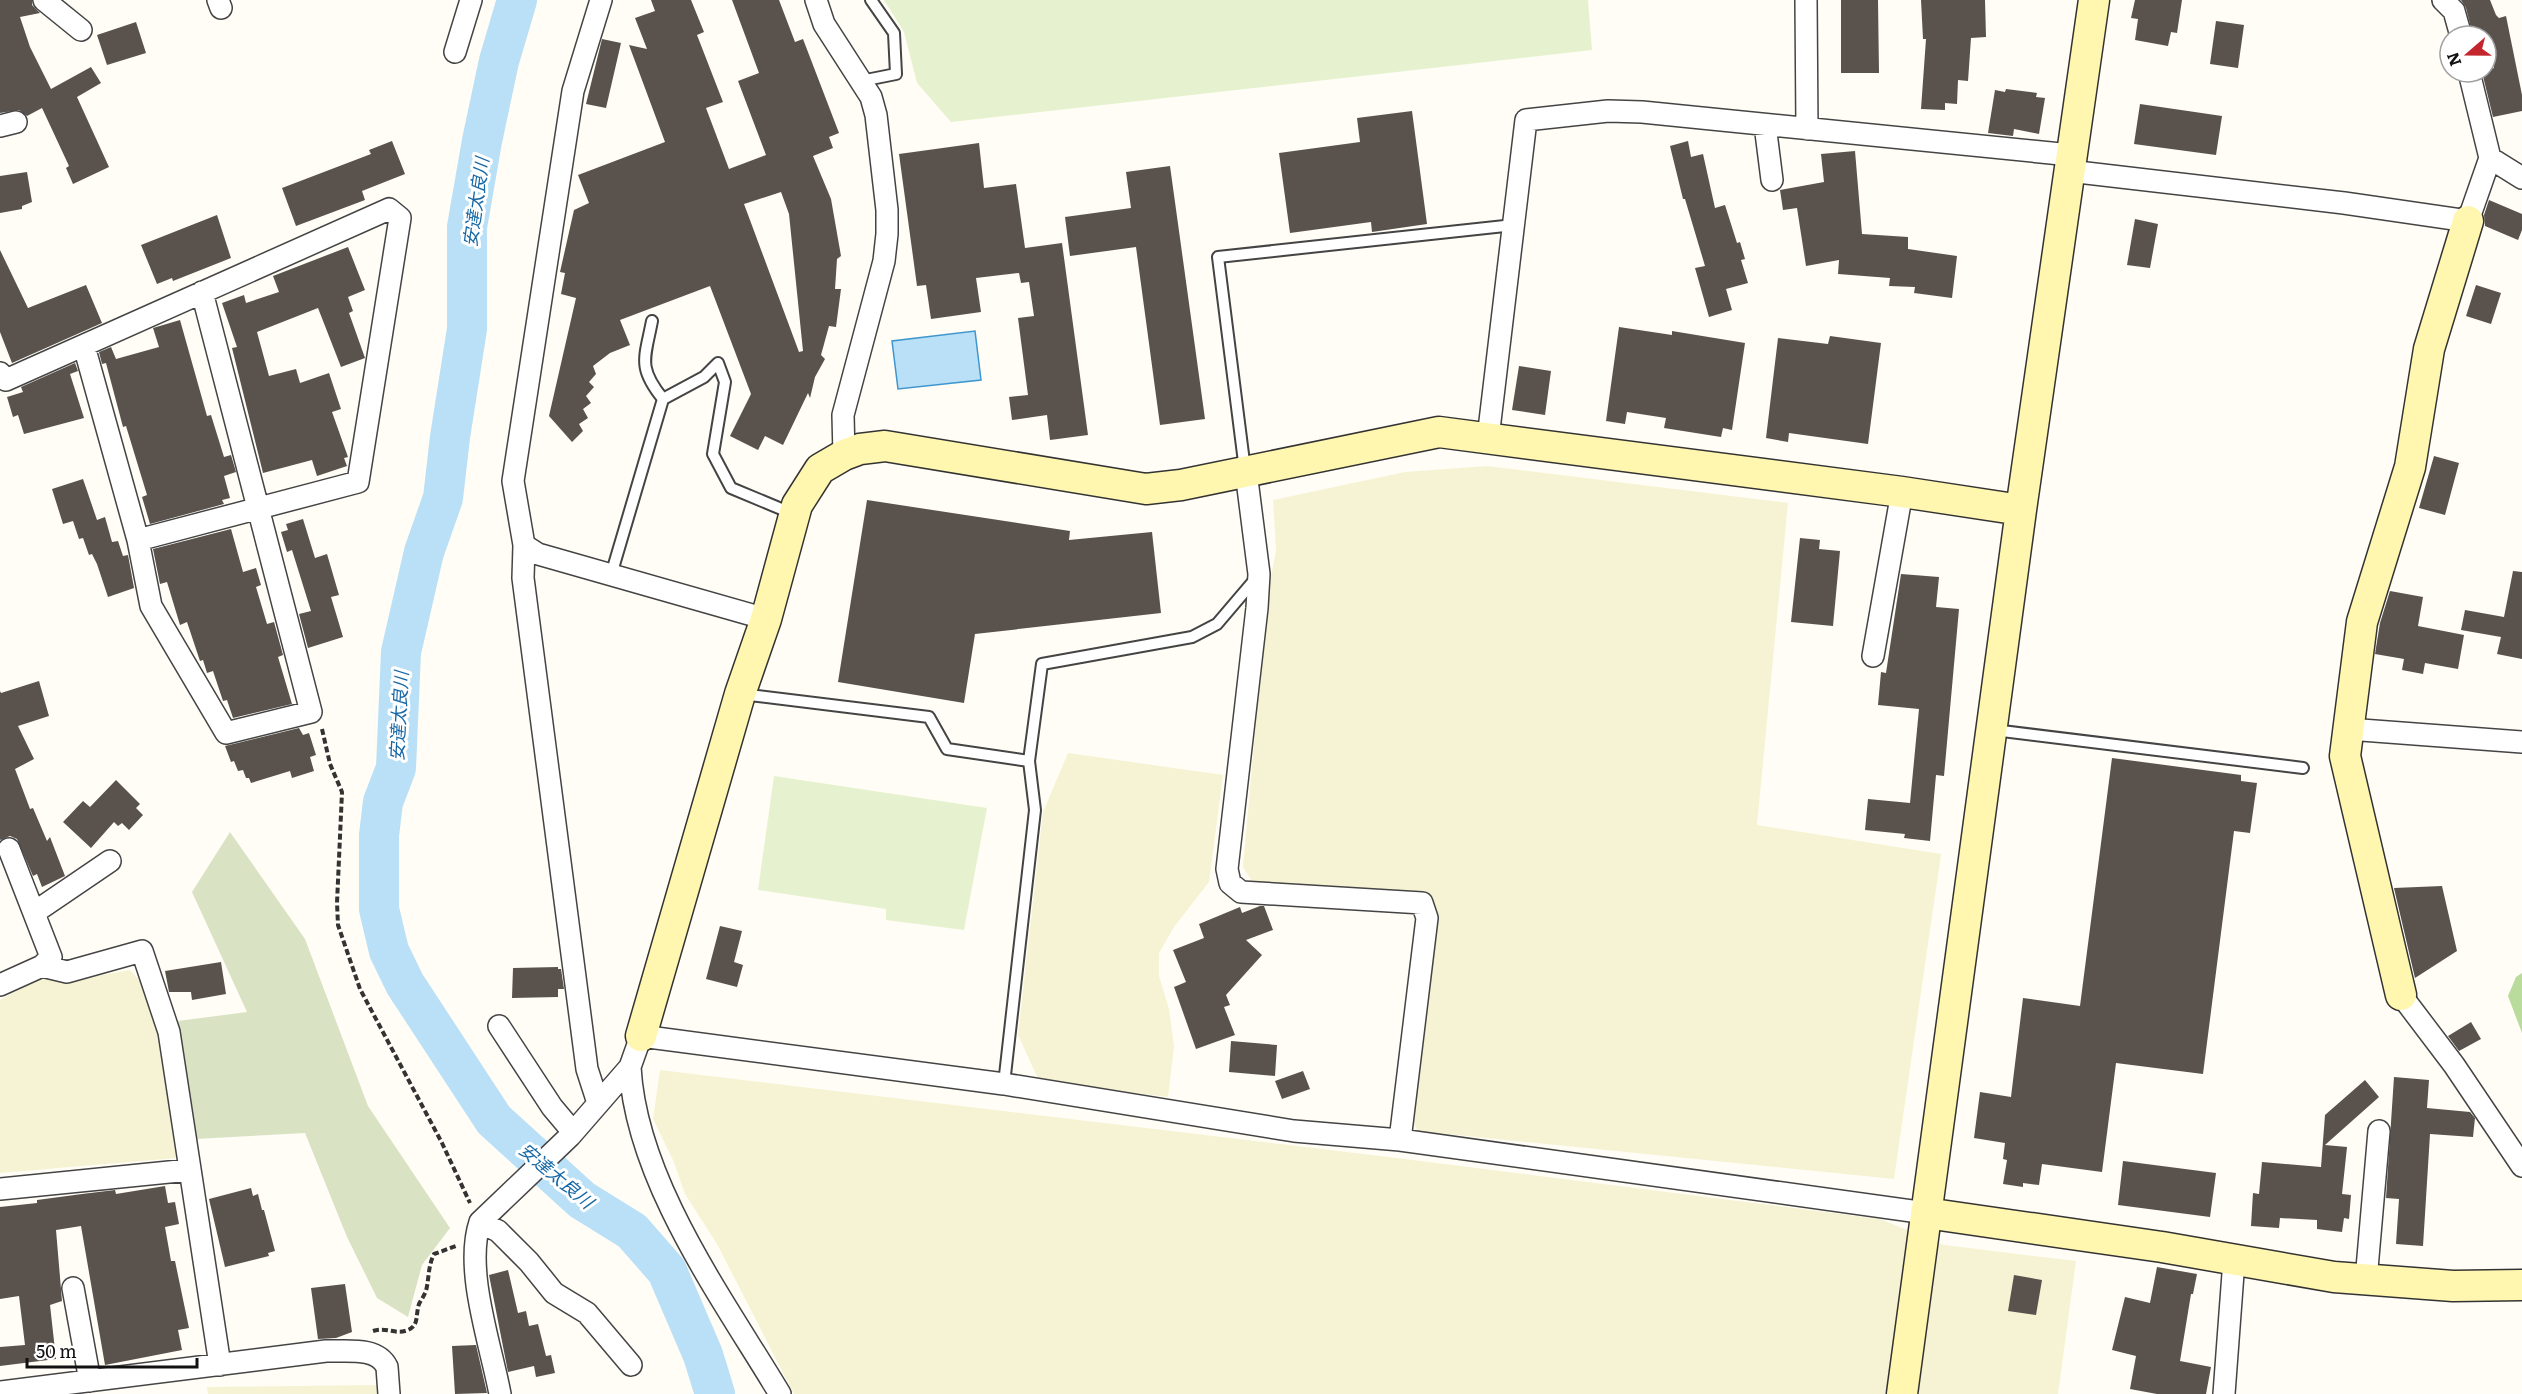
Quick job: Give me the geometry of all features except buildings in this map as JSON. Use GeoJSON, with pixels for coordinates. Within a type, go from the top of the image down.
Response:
{"type":"FeatureCollection","features":[{"type":"Feature","properties":{"kind":"street"},"geometry":{"type":"LineString","coordinates":[[44,0],[81,30]]}},
{"type":"Feature","properties":{"kind":"street"},"geometry":{"type":"LineString","coordinates":[[455,52],[471,0]]}},
{"type":"Feature","properties":{"kind":"street"},"geometry":{"type":"LineString","coordinates":[[598,1103],[586,1057],[523,578],[524,545],[513,481],[573,91],[601,0]]}},
{"type":"Feature","properties":{"kind":"street"},"geometry":{"type":"LineString","coordinates":[[816,0],[824,24],[871,97],[876,115],[887,234],[873,305],[843,415],[844,455]]}},
{"type":"Feature","properties":{"kind":"street"},"geometry":{"type":"LineString","coordinates":[[1806,0],[1807,129]]}},
{"type":"Feature","properties":{"kind":"street"},"geometry":{"type":"LineString","coordinates":[[1902,1394],[2021,510],[2094,0]]}},
{"type":"Feature","properties":{"kind":"street"},"geometry":{"type":"LineString","coordinates":[[2444,0],[2454,11],[2458,24]]}},
{"type":"Feature","properties":{"kind":"street"},"geometry":{"type":"LineString","coordinates":[[2472,84],[2490,158],[2429,349],[2410,466],[2362,622],[2345,756],[2401,995],[2454,1065],[2522,1166]]}},
{"type":"Feature","properties":{"kind":"street"},"geometry":{"type":"LineString","coordinates":[[1488,438],[1526,120],[1608,111],[1807,129],[2070,163],[2468,222]]}},
{"type":"Feature","properties":{"kind":"street"},"geometry":{"type":"LineString","coordinates":[[1765,125],[1772,180]]}},
{"type":"Feature","properties":{"kind":"street"},"geometry":{"type":"LineString","coordinates":[[2490,158],[2522,178]]}},
{"type":"Feature","properties":{"kind":"street"},"geometry":{"type":"LineString","coordinates":[[0,373],[6,380],[389,209],[400,218],[358,482],[138,540]]}},
{"type":"Feature","properties":{"kind":"street"},"geometry":{"type":"LineString","coordinates":[[84,346],[138,540],[152,606],[226,733],[311,712],[202,292]]}},
{"type":"Feature","properties":{"kind":"street"},"geometry":{"type":"LineString","coordinates":[[500,1394],[475,1279],[480,1224],[572,1134],[630,1067],[740,694],[766,619],[797,505],[805,489],[820,469],[844,455],[860,449],[885,446],[1146,489],[1181,485],[1439,432],[1902,492],[2021,510]]}},
{"type":"Feature","properties":{"kind":"street"},"geometry":{"type":"LineString","coordinates":[[1246,472],[1259,574],[1227,870],[1230,883],[1242,892],[1422,903],[1427,918],[1400,1140]]}},
{"type":"Feature","properties":{"kind":"street"},"geometry":{"type":"LineString","coordinates":[[1873,656],[1902,492]]}},
{"type":"Feature","properties":{"kind":"street"},"geometry":{"type":"LineString","coordinates":[[524,545],[538,554],[766,619]]}},
{"type":"Feature","properties":{"kind":"street"},"geometry":{"type":"LineString","coordinates":[[2348,729],[2522,742]]}},
{"type":"Feature","properties":{"kind":"street"},"geometry":{"type":"LineString","coordinates":[[0,985],[42,966],[51,957],[9,849]]}},
{"type":"Feature","properties":{"kind":"street"},"geometry":{"type":"LineString","coordinates":[[35,912],[110,861]]}},
{"type":"Feature","properties":{"kind":"street"},"geometry":{"type":"LineString","coordinates":[[42,966],[67,972],[142,951],[169,1032],[220,1365]]}},
{"type":"Feature","properties":{"kind":"street"},"geometry":{"type":"LineString","coordinates":[[499,1026],[572,1134]]}},
{"type":"Feature","properties":{"kind":"street"},"geometry":{"type":"LineString","coordinates":[[641,1036],[1004,1084],[1294,1131],[1400,1140],[1926,1213],[2162,1247],[2334,1277],[2453,1286],[2522,1286]]}},
{"type":"Feature","properties":{"kind":"street"},"geometry":{"type":"LineString","coordinates":[[630,1067],[632,1089],[648,1151],[670,1211],[780,1394]]}},
{"type":"Feature","properties":{"kind":"street"},"geometry":{"type":"LineString","coordinates":[[2366,1280],[2379,1131]]}},
{"type":"Feature","properties":{"kind":"street"},"geometry":{"type":"LineString","coordinates":[[0,1189],[189,1170]]}},
{"type":"Feature","properties":{"kind":"street"},"geometry":{"type":"LineString","coordinates":[[480,1224],[498,1231],[506,1238],[554,1293],[587,1314],[631,1365]]}},
{"type":"Feature","properties":{"kind":"street"},"geometry":{"type":"LineString","coordinates":[[2224,1394],[2234,1260]]}},
{"type":"Feature","properties":{"kind":"street"},"geometry":{"type":"LineString","coordinates":[[73,1288],[90,1381]]}},
{"type":"Feature","properties":{"kind":"street"},"geometry":{"type":"LineString","coordinates":[[0,1392],[62,1389],[90,1381],[326,1352],[365,1352],[376,1355],[385,1362],[389,1394]]}},
{"type":"Feature","properties":{"kind":"lane"},"geometry":{"type":"LineString","coordinates":[[861,81],[896,74],[894,33],[872,0]]}},
{"type":"Feature","properties":{"kind":"lane"},"geometry":{"type":"LineString","coordinates":[[1246,472],[1218,257],[1514,225]]}},
{"type":"Feature","properties":{"kind":"lane"},"geometry":{"type":"LineString","coordinates":[[652,321],[645,370],[649,381],[663,399]]}},
{"type":"Feature","properties":{"kind":"lane"},"geometry":{"type":"LineString","coordinates":[[611,575],[663,399],[704,377],[718,363],[725,382],[713,454],[731,488],[794,514]]}},
{"type":"Feature","properties":{"kind":"lane"},"geometry":{"type":"LineString","coordinates":[[1004,1084],[1035,810],[1029,761],[1042,664],[1192,637],[1217,624],[1259,574]]}},
{"type":"Feature","properties":{"kind":"lane"},"geometry":{"type":"LineString","coordinates":[[740,694],[929,717],[947,749],[1029,761]]}},
{"type":"Feature","properties":{"kind":"lane"},"geometry":{"type":"LineString","coordinates":[[1991,730],[2303,768]]}},
{"type":"Feature","properties":{"kind":"path"},"geometry":{"type":"LineString","coordinates":[[311,712],[321,726],[330,764],[342,792],[338,925],[360,989],[442,1143],[480,1224],[457,1245],[434,1254],[430,1262],[431,1271],[427,1279],[426,1293],[419,1304],[416,1324],[412,1329],[400,1333],[386,1329],[373,1330],[371,1334]]}},
{"type":"Feature","properties":{"kind":"shaded area"},"geometry":{"type":"Polygon","coordinates":[[[1487,466],[1788,503],[1757,825],[1941,854],[1894,1179],[1418,1131],[1411,1119],[1436,907],[1422,893],[1253,883],[1243,867],[1267,597],[1276,551],[1273,500],[1405,472],[1487,466]]]}},
{"type":"Feature","properties":{"kind":"shaded area"},"geometry":{"type":"Polygon","coordinates":[[[1068,753],[1223,775],[1209,882],[1174,927],[1159,953],[1159,976],[1169,1009],[1174,1046],[1168,1097],[1039,1081],[1018,1035],[1043,812],[1068,753]]]}},
{"type":"Feature","properties":{"kind":"shaded area"},"geometry":{"type":"Polygon","coordinates":[[[130,970],[142,983],[158,1032],[176,1158],[0,1173],[0,1000],[47,974],[64,982],[130,970]]]}},
{"type":"Feature","properties":{"kind":"shaded area"},"geometry":{"type":"Polygon","coordinates":[[[660,1070],[1405,1159],[1880,1219],[1944,1245],[2076,1261],[2058,1394],[794,1394],[717,1244],[685,1194],[673,1160],[653,1119],[660,1070]]]}},
{"type":"Feature","properties":{"kind":"shaded area"},"geometry":{"type":"Polygon","coordinates":[[[378,1385],[378,1394],[208,1394],[207,1387],[378,1385]]]}},
{"type":"Feature","properties":{"kind":"green space"},"geometry":{"type":"Polygon","coordinates":[[[884,0],[1588,0],[1592,50],[951,122],[917,83],[904,32],[884,0]]]}},
{"type":"Feature","properties":{"kind":"green space"},"geometry":{"type":"Polygon","coordinates":[[[774,776],[987,808],[964,930],[886,920],[886,909],[758,890],[774,776]]]}},
{"type":"Feature","properties":{"kind":"green space"},"geometry":{"type":"Polygon","coordinates":[[[230,832],[305,939],[368,1106],[450,1228],[422,1265],[408,1317],[377,1298],[347,1237],[305,1133],[195,1139],[178,1021],[247,1012],[192,892],[230,832]]]}},
{"type":"Feature","properties":{"kind":"green space"},"geometry":{"type":"Polygon","coordinates":[[[2522,973],[2522,1033],[2508,996],[2516,977],[2522,973]]]}},
{"type":"Feature","properties":{"kind":"water"},"geometry":{"type":"Polygon","coordinates":[[[975,331],[981,380],[898,389],[892,341],[975,331]]]}},
{"type":"Feature","properties":{"kind":"waterway","name":"安達太良川"},"geometry":{"type":"LineString","coordinates":[[517,0],[499,61],[467,227],[467,329],[443,498],[424,552],[401,652],[396,768],[383,802],[379,835],[379,909],[389,951],[405,984],[494,1120],[582,1200],[632,1231],[667,1271],[703,1355],[715,1394]]}}]}
